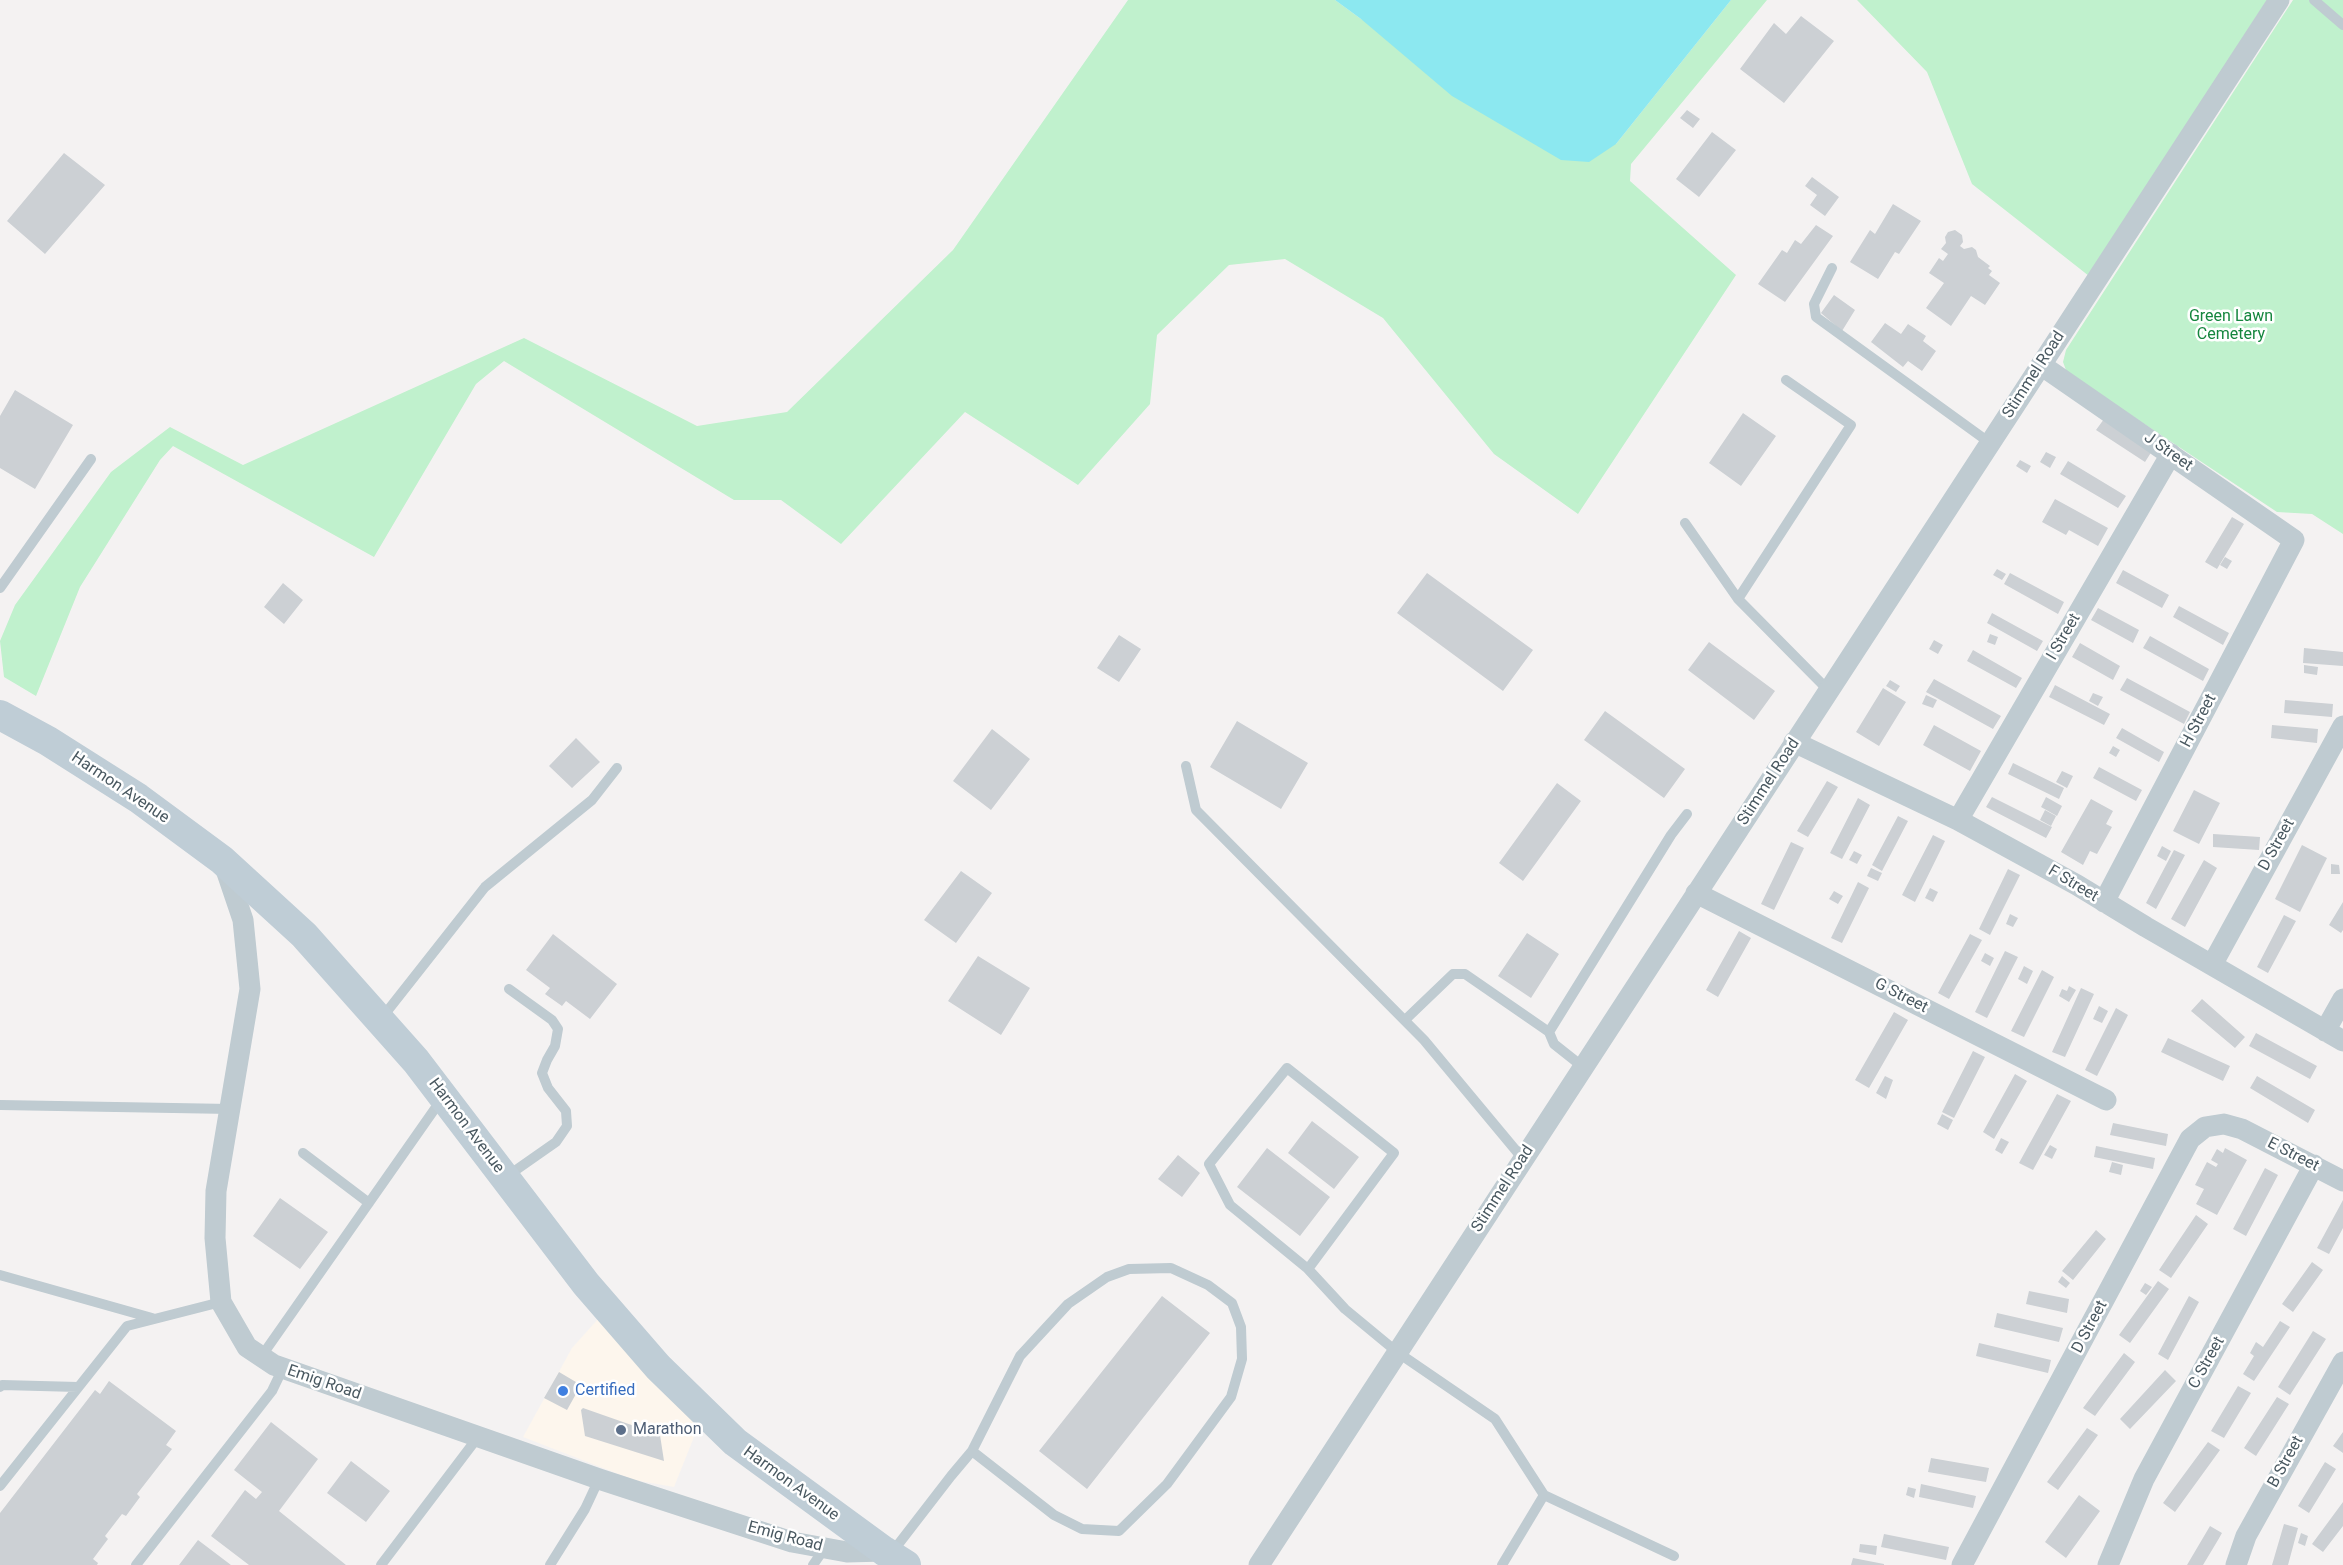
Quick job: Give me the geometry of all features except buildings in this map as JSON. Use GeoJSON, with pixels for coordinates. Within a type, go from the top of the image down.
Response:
{"type":"FeatureCollection","features":[{"type":"Feature","properties":{"kind":"main road","name":"Harmon Avenue"},"geometry":{"type":"LineString","coordinates":[[0,715],[48,741],[138,798],[222,860],[304,935],[381,1020],[586,1284],[658,1368],[735,1442],[894,1557]]}},
{"type":"Feature","properties":{"kind":"street","name":"Stimmel Road"},"geometry":{"type":"LineString","coordinates":[[1259,1565],[2279,0]]}},
{"type":"Feature","properties":{"kind":"street","name":"J Street"},"geometry":{"type":"LineString","coordinates":[[2041,365],[2294,540]]}},
{"type":"Feature","properties":{"kind":"street","name":"I Street"},"geometry":{"type":"LineString","coordinates":[[1958,820],[2171,454]]}},
{"type":"Feature","properties":{"kind":"street","name":"H Street"},"geometry":{"type":"LineString","coordinates":[[2104,902],[2294,540]]}},
{"type":"Feature","properties":{"kind":"street","name":"D Street"},"geometry":{"type":"LineString","coordinates":[[2212,965],[2343,726]]}},
{"type":"Feature","properties":{"kind":"street","name":"F Street"},"geometry":{"type":"LineString","coordinates":[[1794,742],[1958,820],[2077,885],[2334,1036]]}},
{"type":"Feature","properties":{"kind":"street","name":"Emig Road"},"geometry":{"type":"LineString","coordinates":[[222,860],[243,920],[250,988],[216,1191],[215,1238],[221,1302],[247,1347],[283,1368],[599,1479],[792,1542],[818,1557],[847,1552],[894,1557]]}},
{"type":"Feature","properties":{"kind":"street","name":"G Street"},"geometry":{"type":"LineString","coordinates":[[1696,893],[2106,1100]]}},
{"type":"Feature","properties":{"kind":"street"},"geometry":{"type":"LineString","coordinates":[[2334,1036],[2343,999]]}},
{"type":"Feature","properties":{"kind":"street","name":"D Street"},"geometry":{"type":"LineString","coordinates":[[1962,1565],[2190,1139],[2205,1127],[2224,1124],[2242,1130]]}},
{"type":"Feature","properties":{"kind":"street","name":"E Street"},"geometry":{"type":"LineString","coordinates":[[2242,1130],[2343,1181]]}},
{"type":"Feature","properties":{"kind":"street","name":"C Street"},"geometry":{"type":"LineString","coordinates":[[2108,1565],[2144,1479],[2314,1165]]}},
{"type":"Feature","properties":{"kind":"street","name":"B Street"},"geometry":{"type":"LineString","coordinates":[[2236,1565],[2246,1536],[2343,1362]]}},
{"type":"Feature","properties":{"kind":"lane"},"geometry":{"type":"LineString","coordinates":[[2314,0],[2343,25]]}},
{"type":"Feature","properties":{"kind":"lane"},"geometry":{"type":"LineString","coordinates":[[1832,268],[1814,304],[1816,317],[1990,443]]}},
{"type":"Feature","properties":{"kind":"lane"},"geometry":{"type":"LineString","coordinates":[[1738,599],[1851,425],[1786,380]]}},
{"type":"Feature","properties":{"kind":"lane"},"geometry":{"type":"LineString","coordinates":[[0,588],[91,459]]}},
{"type":"Feature","properties":{"kind":"lane"},"geometry":{"type":"LineString","coordinates":[[1685,523],[1738,599],[1828,690]]}},
{"type":"Feature","properties":{"kind":"lane"},"geometry":{"type":"LineString","coordinates":[[1186,766],[1196,810],[1424,1040],[1523,1159]]}},
{"type":"Feature","properties":{"kind":"lane"},"geometry":{"type":"LineString","coordinates":[[381,1020],[485,887],[592,800],[617,768]]}},
{"type":"Feature","properties":{"kind":"lane"},"geometry":{"type":"LineString","coordinates":[[1550,1032],[1671,835],[1687,814]]}},
{"type":"Feature","properties":{"kind":"lane"},"geometry":{"type":"LineString","coordinates":[[1405,1020],[1453,974],[1465,974],[1550,1032],[1554,1044],[1583,1067]]}},
{"type":"Feature","properties":{"kind":"lane"},"geometry":{"type":"LineString","coordinates":[[505,1178],[556,1142],[567,1126],[566,1111],[548,1088],[542,1073],[555,1046],[558,1029],[552,1020],[509,989]]}},
{"type":"Feature","properties":{"kind":"lane"},"geometry":{"type":"LineString","coordinates":[[1308,1269],[1394,1153],[1287,1068],[1209,1164],[1230,1205],[1308,1269],[1345,1309],[1397,1352],[1495,1419],[1544,1495],[1674,1556]]}},
{"type":"Feature","properties":{"kind":"lane"},"geometry":{"type":"LineString","coordinates":[[261,1357],[443,1097]]}},
{"type":"Feature","properties":{"kind":"lane"},"geometry":{"type":"LineString","coordinates":[[0,1105],[231,1109]]}},
{"type":"Feature","properties":{"kind":"lane"},"geometry":{"type":"LineString","coordinates":[[303,1153],[369,1203]]}},
{"type":"Feature","properties":{"kind":"lane"},"geometry":{"type":"LineString","coordinates":[[894,1557],[951,1476],[972,1452],[1020,1356],[1068,1304],[1107,1277],[1129,1269],[1171,1268],[1208,1286],[1232,1303],[1241,1327],[1242,1359],[1232,1396],[1167,1484],[1119,1531],[1082,1529],[1054,1515],[972,1452]]}},
{"type":"Feature","properties":{"kind":"lane"},"geometry":{"type":"LineString","coordinates":[[0,1275],[156,1319]]}},
{"type":"Feature","properties":{"kind":"lane"},"geometry":{"type":"LineString","coordinates":[[0,1486],[127,1326],[221,1302]]}},
{"type":"Feature","properties":{"kind":"lane"},"geometry":{"type":"LineString","coordinates":[[136,1565],[272,1391],[283,1368]]}},
{"type":"Feature","properties":{"kind":"lane"},"geometry":{"type":"LineString","coordinates":[[0,1387],[2,1385],[78,1387]]}},
{"type":"Feature","properties":{"kind":"lane"},"geometry":{"type":"LineString","coordinates":[[381,1565],[478,1437]]}},
{"type":"Feature","properties":{"kind":"lane"},"geometry":{"type":"LineString","coordinates":[[550,1565],[585,1509],[599,1479]]}},
{"type":"Feature","properties":{"kind":"lane"},"geometry":{"type":"LineString","coordinates":[[1502,1565],[1544,1495]]}},
{"type":"Feature","properties":{"kind":"shaded area"},"geometry":{"type":"Polygon","coordinates":[[[599,1318],[700,1422],[674,1487],[634,1480],[523,1437],[572,1348],[599,1318]]]}},
{"type":"Feature","properties":{"kind":"green space"},"geometry":{"type":"Polygon","coordinates":[[[1128,0],[1335,0],[1361,19],[1616,144],[1731,0],[1767,0],[1631,164],[1630,181],[1736,275],[1578,514],[1494,454],[1383,318],[1285,259],[1229,265],[1157,335],[1150,404],[1078,485],[965,412],[841,544],[781,500],[734,500],[504,361],[476,384],[374,557],[173,446],[160,460],[80,587],[36,696],[4,677],[0,641],[15,605],[111,472],[170,427],[243,465],[524,338],[697,426],[787,412],[953,250],[1128,0]]]}},
{"type":"Feature","properties":{"kind":"green space"},"geometry":{"type":"Polygon","coordinates":[[[1857,0],[2267,0],[2089,276],[1972,184],[1927,72],[1857,0]]]}},
{"type":"Feature","properties":{"kind":"green space","name":"Green Lawn Cemetery"},"geometry":{"type":"Polygon","coordinates":[[[2293,0],[2343,0],[2343,534],[2312,514],[2277,512],[2075,378],[2066,370],[2063,362],[2066,350],[2293,0]]]}},
{"type":"Feature","properties":{"kind":"water"},"geometry":{"type":"Polygon","coordinates":[[[1335,0],[1731,0],[1616,144],[1589,162],[1561,160],[1452,96],[1361,19],[1335,0]]]}},
{"type":"Feature","properties":{"kind":"place","name":"Certified"},"geometry":{"type":"Point","coordinates":[563,1391]}},
{"type":"Feature","properties":{"kind":"place","name":"Marathon"},"geometry":{"type":"Point","coordinates":[621,1430]}}]}
